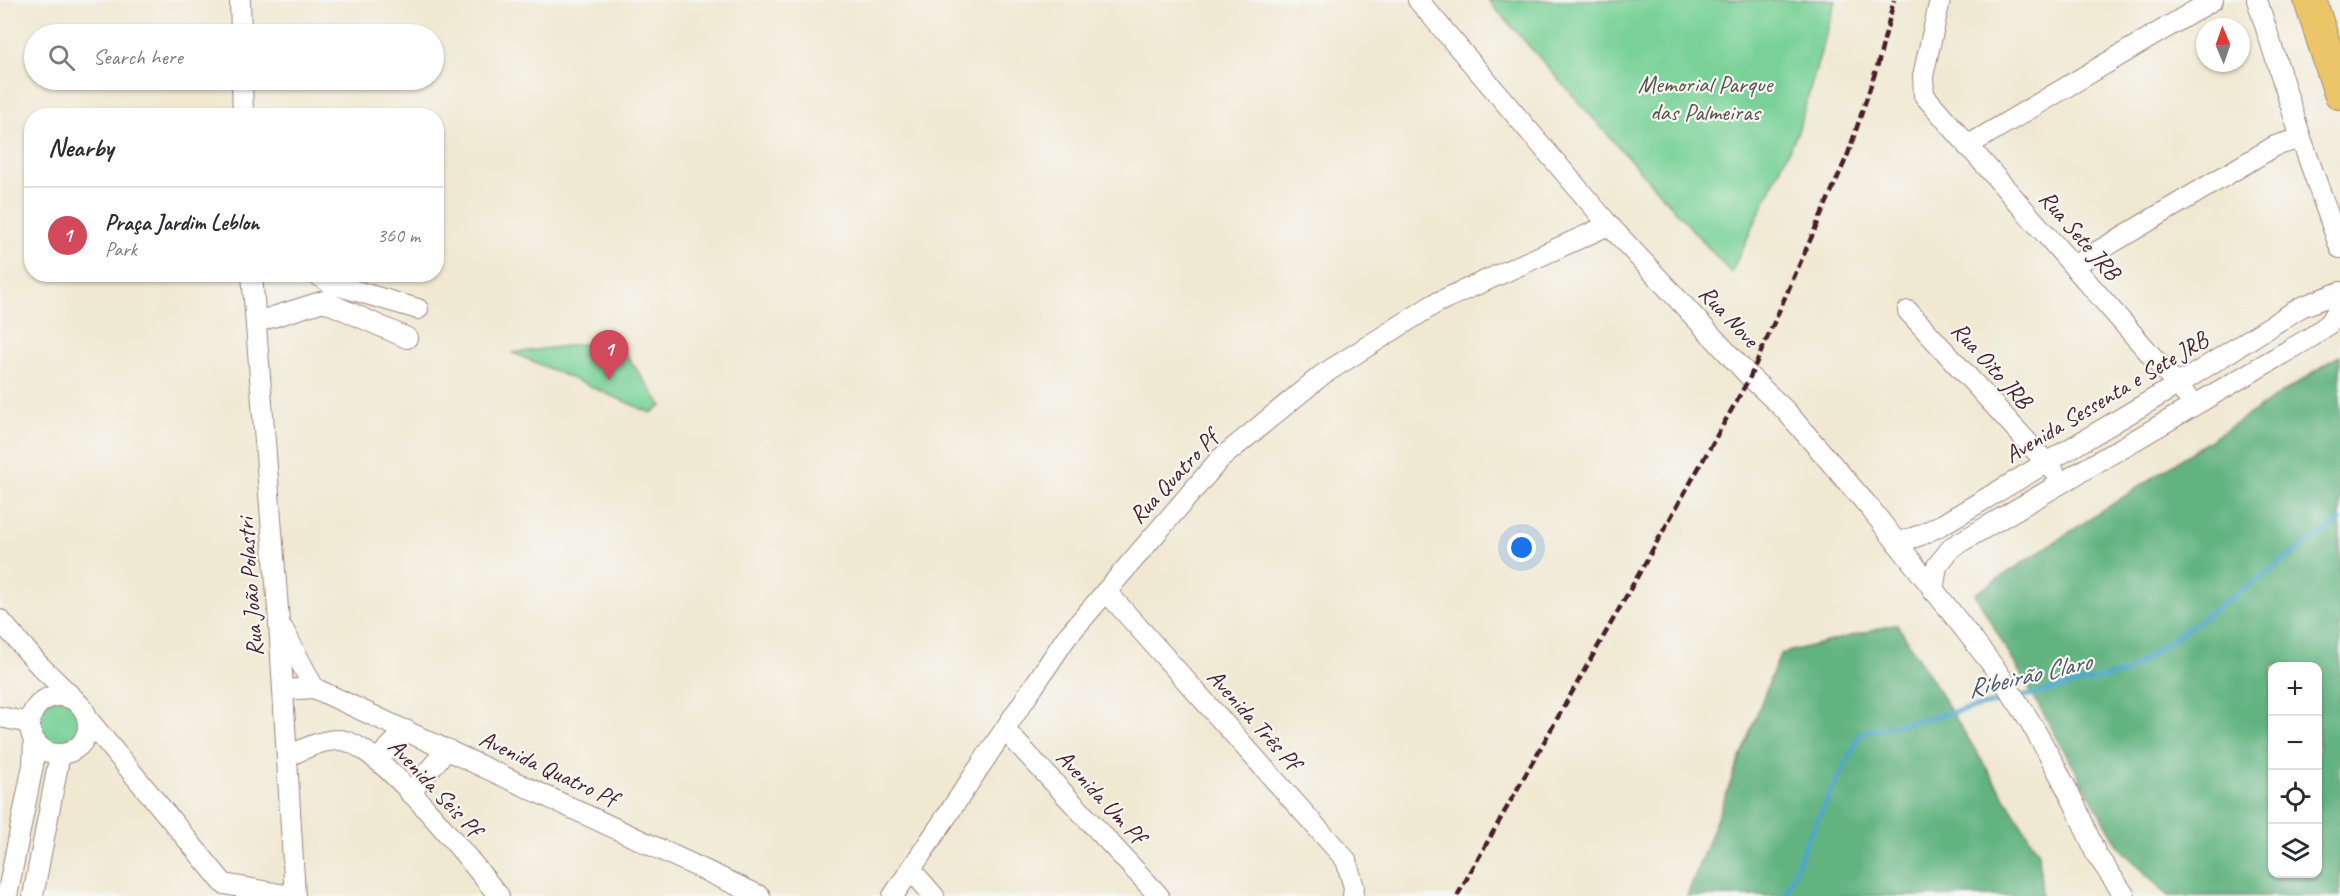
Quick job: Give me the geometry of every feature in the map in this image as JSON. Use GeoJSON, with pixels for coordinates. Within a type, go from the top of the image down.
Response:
{"type":"FeatureCollection","features":[{"type":"Feature","properties":{"kind":"main road"},"geometry":{"type":"LineString","coordinates":[[2310,0],[2340,93]]}},
{"type":"Feature","properties":{"kind":"main road"},"geometry":{"type":"LineString","coordinates":[[2331,0],[2340,28]]}},
{"type":"Feature","properties":{"kind":"street"},"geometry":{"type":"LineString","coordinates":[[240,0],[241,24]]}},
{"type":"Feature","properties":{"kind":"street","name":"Rua Nove"},"geometry":{"type":"LineString","coordinates":[[1418,0],[1610,225],[1750,377],[1785,410],[1897,543],[1997,671],[2028,718],[2076,807],[2096,854],[2105,868]]}},
{"type":"Feature","properties":{"kind":"street","name":"Rua Sete JRB"},"geometry":{"type":"LineString","coordinates":[[1940,0],[1922,83],[1927,100],[2194,404]]}},
{"type":"Feature","properties":{"kind":"street"},"geometry":{"type":"LineString","coordinates":[[1967,146],[2213,0]]}},
{"type":"Feature","properties":{"kind":"street"},"geometry":{"type":"LineString","coordinates":[[2257,0],[2301,138],[2340,248]]}},
{"type":"Feature","properties":{"kind":"street"},"geometry":{"type":"LineString","coordinates":[[242,90],[243,108]]}},
{"type":"Feature","properties":{"kind":"street"},"geometry":{"type":"LineString","coordinates":[[2073,266],[2276,146],[2301,138]]}},
{"type":"Feature","properties":{"kind":"street","name":"Rua Quatro Pf"},"geometry":{"type":"LineString","coordinates":[[893,896],[912,871],[1066,638],[1220,459],[1322,375],[1436,303],[1610,225]]}},
{"type":"Feature","properties":{"kind":"street","name":"Rua João Polastri"},"geometry":{"type":"LineString","coordinates":[[253,282],[279,622],[293,896]]}},
{"type":"Feature","properties":{"kind":"street"},"geometry":{"type":"LineString","coordinates":[[256,322],[324,287],[417,309]]}},
{"type":"Feature","properties":{"kind":"street"},"geometry":{"type":"LineString","coordinates":[[324,287],[407,338]]}},
{"type":"Feature","properties":{"kind":"street","name":"Avenida Sessenta e Sete JRB"},"geometry":{"type":"LineString","coordinates":[[1897,543],[1943,524],[2177,385],[2301,307],[2340,292]]}},
{"type":"Feature","properties":{"kind":"street"},"geometry":{"type":"LineString","coordinates":[[1933,591],[1937,566],[1952,547],[2313,336],[2330,323],[2340,306]]}},
{"type":"Feature","properties":{"kind":"street","name":"Rua Oito JRB"},"geometry":{"type":"LineString","coordinates":[[1908,311],[2063,481]]}},
{"type":"Feature","properties":{"kind":"street","name":"Avenida Três Pf"},"geometry":{"type":"LineString","coordinates":[[1106,591],[1346,860],[1353,892]]}},
{"type":"Feature","properties":{"kind":"street"},"geometry":{"type":"LineString","coordinates":[[0,620],[39,665],[84,709],[88,730],[83,742],[74,750],[60,754],[42,748],[32,731],[0,717]]}},
{"type":"Feature","properties":{"kind":"street"},"geometry":{"type":"LineString","coordinates":[[279,622],[314,688]]}},
{"type":"Feature","properties":{"kind":"street","name":"Avenida Quatro Pf"},"geometry":{"type":"LineString","coordinates":[[283,690],[314,688],[760,896]]}},
{"type":"Feature","properties":{"kind":"street"},"geometry":{"type":"LineString","coordinates":[[60,754],[38,895],[5,891],[33,765],[33,712],[40,703],[49,698],[67,697],[76,701]]}},
{"type":"Feature","properties":{"kind":"street"},"geometry":{"type":"LineString","coordinates":[[87,718],[220,890],[293,896]]}},
{"type":"Feature","properties":{"kind":"street"},"geometry":{"type":"LineString","coordinates":[[378,759],[406,730]]}},
{"type":"Feature","properties":{"kind":"street","name":"Avenida Um Pf"},"geometry":{"type":"LineString","coordinates":[[1005,730],[1159,896]]}},
{"type":"Feature","properties":{"kind":"street","name":"Avenida Seis Pf"},"geometry":{"type":"LineString","coordinates":[[287,757],[310,745],[341,739],[359,746],[378,759],[410,792],[499,896]]}},
{"type":"Feature","properties":{"kind":"street"},"geometry":{"type":"LineString","coordinates":[[410,792],[447,749]]}},
{"type":"Feature","properties":{"kind":"street"},"geometry":{"type":"LineString","coordinates":[[2105,868],[2109,896]]}},
{"type":"Feature","properties":{"kind":"street"},"geometry":{"type":"LineString","coordinates":[[2105,868],[2125,896]]}},
{"type":"Feature","properties":{"kind":"street"},"geometry":{"type":"LineString","coordinates":[[912,871],[934,896]]}},
{"type":"Feature","properties":{"kind":"green space","name":"Memorial Parque das Palmeiras"},"geometry":{"type":"Polygon","coordinates":[[[1488,0],[1836,0],[1798,131],[1731,273],[1488,0]]]}},
{"type":"Feature","properties":{"kind":"green space"},"geometry":{"type":"Polygon","coordinates":[[[590,343],[623,350],[662,406],[651,413],[513,353],[590,343]]]}},
{"type":"Feature","properties":{"kind":"green space"},"geometry":{"type":"Polygon","coordinates":[[[2340,355],[2340,896],[2168,896],[2120,848],[1975,594],[2340,355]]]}},
{"type":"Feature","properties":{"kind":"green space"},"geometry":{"type":"Polygon","coordinates":[[[1897,624],[2039,853],[2042,896],[1687,896],[1780,654],[1897,624]]]}},
{"type":"Feature","properties":{"kind":"green space"},"geometry":{"type":"Polygon","coordinates":[[[55,698],[65,698],[79,705],[86,724],[79,743],[65,750],[55,750],[45,746],[38,739],[34,729],[34,719],[38,709],[45,702],[55,698]]]}},
{"type":"Feature","properties":{"kind":"waterway","name":"Ribeirão Claro"},"geometry":{"type":"LineString","coordinates":[[2021,697],[2125,673],[2340,521]]}},
{"type":"Feature","properties":{"kind":"waterway","name":"Ribeirão Claro"},"geometry":{"type":"LineString","coordinates":[[1785,896],[1806,842],[1861,733],[2012,699]]}},
{"type":"Feature","properties":{"kind":"railway"},"geometry":{"type":"LineString","coordinates":[[1457,896],[1750,377],[1848,154],[1878,64],[1894,0]]}},
{"type":"Feature","properties":{"kind":"place","name":"Praça Jardim Leblon"},"geometry":{"type":"Point","coordinates":[609,380]}}]}
